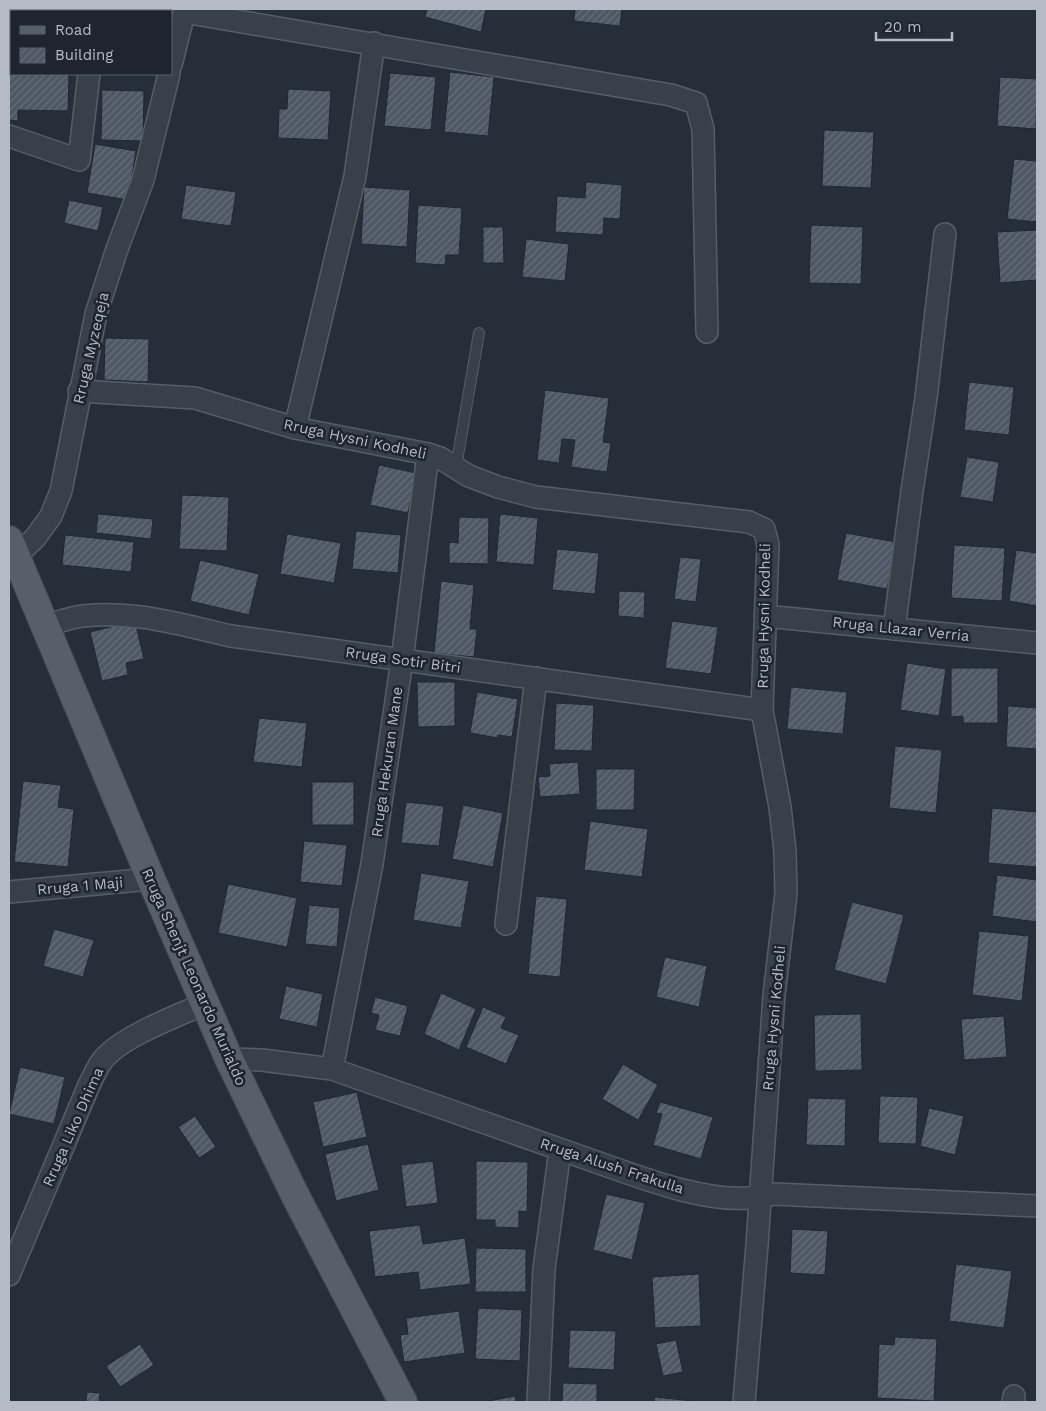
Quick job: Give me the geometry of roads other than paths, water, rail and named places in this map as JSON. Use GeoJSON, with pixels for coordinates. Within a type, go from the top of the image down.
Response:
{"type":"FeatureCollection","features":[{"type":"Feature","properties":{"kind":"main road","name":"Rruga Shenjt Leonardo Murialdo"},"geometry":{"type":"LineString","coordinates":[[12,548],[204,1004],[229,1059],[295,1195],[403,1402]]}},
{"type":"Feature","properties":{"kind":"street"},"geometry":{"type":"LineString","coordinates":[[172,61],[185,10],[671,95],[696,102],[703,129],[707,332]]}},
{"type":"Feature","properties":{"kind":"street"},"geometry":{"type":"LineString","coordinates":[[295,428],[355,176],[374,43]]}},
{"type":"Feature","properties":{"kind":"street"},"geometry":{"type":"LineString","coordinates":[[9,136],[79,160],[89,75]]}},
{"type":"Feature","properties":{"kind":"street","name":"Rruga Myzeqeja"},"geometry":{"type":"LineString","coordinates":[[12,548],[35,538],[51,516],[61,490],[96,314],[143,180],[169,75]]}},
{"type":"Feature","properties":{"kind":"street"},"geometry":{"type":"LineString","coordinates":[[894,629],[926,398],[945,234]]}},
{"type":"Feature","properties":{"kind":"street","name":"Rruga Hysni Kodheli"},"geometry":{"type":"LineString","coordinates":[[80,392],[195,398],[295,428],[428,454],[440,458],[470,476],[498,487],[536,497],[749,522],[764,529],[768,544],[762,710],[780,807],[785,851],[786,894],[774,995],[744,1402]]}},
{"type":"Feature","properties":{"kind":"street","name":"Rruga Hekuran Mane"},"geometry":{"type":"LineString","coordinates":[[332,1069],[372,864],[402,660],[428,454]]}},
{"type":"Feature","properties":{"kind":"street","name":"Rruga Sotir Bitri"},"geometry":{"type":"LineString","coordinates":[[46,626],[81,616],[111,614],[144,617],[231,636],[762,710]]}},
{"type":"Feature","properties":{"kind":"street","name":"Rruga Llazar Verria"},"geometry":{"type":"LineString","coordinates":[[765,616],[1037,643]]}},
{"type":"Feature","properties":{"kind":"street"},"geometry":{"type":"LineString","coordinates":[[506,924],[536,678]]}},
{"type":"Feature","properties":{"kind":"street","name":"Rruga 1 Maji"},"geometry":{"type":"LineString","coordinates":[[9,892],[151,879]]}},
{"type":"Feature","properties":{"kind":"street","name":"Rruga Liko Dhima"},"geometry":{"type":"LineString","coordinates":[[9,1275],[89,1085],[103,1060],[124,1043],[147,1030],[204,1004]]}},
{"type":"Feature","properties":{"kind":"street","name":"Rruga Alush Frakulla"},"geometry":{"type":"LineString","coordinates":[[229,1059],[262,1060],[332,1069],[560,1150],[673,1187],[712,1196],[746,1198],[774,1194],[1037,1206]]}},
{"type":"Feature","properties":{"kind":"street"},"geometry":{"type":"LineString","coordinates":[[538,1402],[544,1269],[560,1150]]}},
{"type":"Feature","properties":{"kind":"lane"},"geometry":{"type":"LineString","coordinates":[[456,468],[478,333]]}}]}
